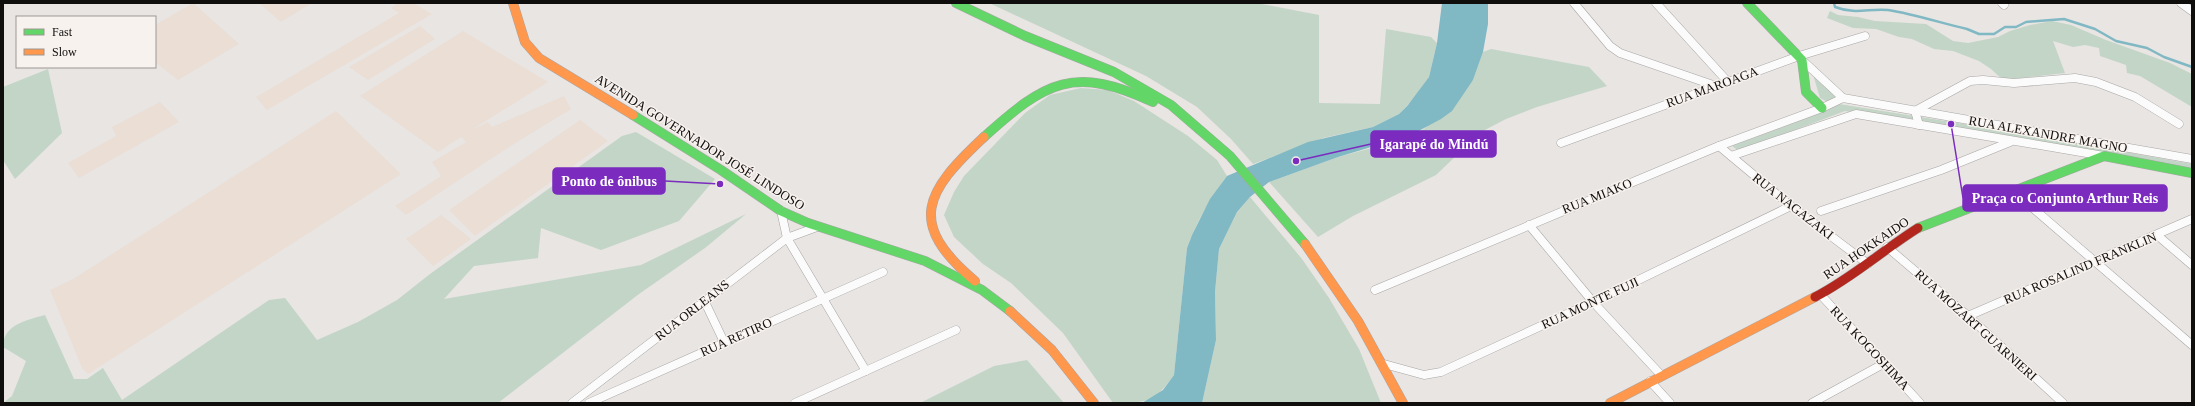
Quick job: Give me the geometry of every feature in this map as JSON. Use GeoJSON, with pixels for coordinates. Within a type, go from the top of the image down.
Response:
{"type":"FeatureCollection","features":[{"type":"Feature","properties":{"kind":"main road"},"geometry":{"type":"LineString","coordinates":[[956,3],[1025,36],[1114,72],[1171,105],[1204,132],[1230,156],[1331,278],[1384,364],[1403,403]]}},
{"type":"Feature","properties":{"kind":"main road"},"geometry":{"type":"LineString","coordinates":[[1747,3],[1800,58],[1806,92],[1812,100],[1822,108]]}},
{"type":"Feature","properties":{"kind":"main road","name":"AVENIDA GOVERNADOR JOSÉ LINDOSO"},"geometry":{"type":"LineString","coordinates":[[515,5],[525,42],[539,58],[730,176],[781,211],[817,227],[891,248],[923,261],[989,294],[1045,341],[1075,376],[1094,403]]}},
{"type":"Feature","properties":{"kind":"main road"},"geometry":{"type":"LineString","coordinates":[[989,294],[949,258],[939,246],[932,229],[930,216],[931,206],[936,193],[946,178],[975,146],[1030,97],[1044,88],[1062,82],[1083,79],[1102,82],[1127,88],[1204,132]]}},
{"type":"Feature","properties":{"kind":"main road","name":"RUA ALEXANDRE MAGNO"},"geometry":{"type":"LineString","coordinates":[[2104,156],[2192,174]]}},
{"type":"Feature","properties":{"kind":"main road","name":"RUA HOKKAIDO"},"geometry":{"type":"LineString","coordinates":[[1610,403],[1840,284],[1868,264],[1887,247],[1916,229],[2104,156]]}},
{"type":"Feature","properties":{"kind":"street"},"geometry":{"type":"LineString","coordinates":[[1574,3],[1610,46],[1620,53],[1716,86]]}},
{"type":"Feature","properties":{"kind":"street"},"geometry":{"type":"LineString","coordinates":[[1656,3],[1728,82]]}},
{"type":"Feature","properties":{"kind":"street"},"geometry":{"type":"LineString","coordinates":[[2181,3],[2192,11]]}},
{"type":"Feature","properties":{"kind":"street","name":"RUA MAROAGA"},"geometry":{"type":"LineString","coordinates":[[1561,142],[1716,86],[1865,36]]}},
{"type":"Feature","properties":{"kind":"street"},"geometry":{"type":"LineString","coordinates":[[1800,58],[1843,98],[2192,159]]}},
{"type":"Feature","properties":{"kind":"street"},"geometry":{"type":"LineString","coordinates":[[1915,111],[1970,81],[1983,80],[2014,83],[2075,78],[2096,82],[2135,97],[2179,124]]}},
{"type":"Feature","properties":{"kind":"street","name":"RUA MIAKO"},"geometry":{"type":"LineString","coordinates":[[1375,290],[1719,146],[1822,108],[1843,98]]}},
{"type":"Feature","properties":{"kind":"street"},"geometry":{"type":"LineString","coordinates":[[1915,111],[1919,125]]}},
{"type":"Feature","properties":{"kind":"street","name":"RUA ALEXANDRE MAGNO"},"geometry":{"type":"LineString","coordinates":[[1731,156],[1851,114],[2011,142],[2104,156]]}},
{"type":"Feature","properties":{"kind":"street"},"geometry":{"type":"LineString","coordinates":[[1821,211],[1941,170],[2011,142]]}},
{"type":"Feature","properties":{"kind":"street","name":"RUA NAGAZAKI"},"geometry":{"type":"LineString","coordinates":[[1719,146],[1791,206],[1868,264]]}},
{"type":"Feature","properties":{"kind":"street"},"geometry":{"type":"LineString","coordinates":[[2013,191],[2192,345]]}},
{"type":"Feature","properties":{"kind":"street","name":"RUA MONTE FUJI"},"geometry":{"type":"LineString","coordinates":[[1384,364],[1424,375],[1441,372],[1593,302],[1791,206]]}},
{"type":"Feature","properties":{"kind":"street"},"geometry":{"type":"LineString","coordinates":[[781,211],[787,238],[866,371]]}},
{"type":"Feature","properties":{"kind":"street","name":"RUA ROSALIND FRANKLIN"},"geometry":{"type":"LineString","coordinates":[[1968,316],[2192,219]]}},
{"type":"Feature","properties":{"kind":"street"},"geometry":{"type":"LineString","coordinates":[[1529,225],[1593,302],[1662,375]]}},
{"type":"Feature","properties":{"kind":"street","name":"RUA ORLEANS"},"geometry":{"type":"LineString","coordinates":[[572,403],[704,300],[787,238],[817,227]]}},
{"type":"Feature","properties":{"kind":"street"},"geometry":{"type":"LineString","coordinates":[[2157,235],[2192,265]]}},
{"type":"Feature","properties":{"kind":"street","name":"RUA MOZART GUARNIERI"},"geometry":{"type":"LineString","coordinates":[[1887,247],[1968,316],[2064,403]]}},
{"type":"Feature","properties":{"kind":"street","name":"RUA RETIRO"},"geometry":{"type":"LineString","coordinates":[[589,403],[883,272]]}},
{"type":"Feature","properties":{"kind":"street","name":"RUA KOGOSHIMA"},"geometry":{"type":"LineString","coordinates":[[1820,294],[1920,403]]}},
{"type":"Feature","properties":{"kind":"street"},"geometry":{"type":"LineString","coordinates":[[704,300],[724,342]]}},
{"type":"Feature","properties":{"kind":"street"},"geometry":{"type":"LineString","coordinates":[[795,403],[956,330]]}},
{"type":"Feature","properties":{"kind":"street"},"geometry":{"type":"LineString","coordinates":[[1812,403],[1883,364]]}},
{"type":"Feature","properties":{"kind":"street"},"geometry":{"type":"LineString","coordinates":[[1650,381],[1670,403]]}},
{"type":"Feature","properties":{"kind":"shaded area"},"geometry":{"type":"Polygon","coordinates":[[[193,3],[239,44],[178,80],[156,63],[156,24],[193,3]]]}},
{"type":"Feature","properties":{"kind":"shaded area"},"geometry":{"type":"Polygon","coordinates":[[[259,3],[312,3],[281,22],[259,3]]]}},
{"type":"Feature","properties":{"kind":"shaded area"},"geometry":{"type":"Polygon","coordinates":[[[398,3],[413,3],[432,14],[267,110],[256,97],[399,13],[391,8],[398,3]]]}},
{"type":"Feature","properties":{"kind":"shaded area"},"geometry":{"type":"Polygon","coordinates":[[[420,26],[435,39],[368,80],[349,67],[420,26]]]}},
{"type":"Feature","properties":{"kind":"shaded area"},"geometry":{"type":"Polygon","coordinates":[[[463,31],[548,82],[470,131],[488,122],[492,127],[564,96],[571,109],[509,147],[406,215],[395,206],[441,176],[432,162],[466,142],[461,137],[438,152],[360,96],[463,31]]]}},
{"type":"Feature","properties":{"kind":"shaded area"},"geometry":{"type":"Polygon","coordinates":[[[160,102],[179,122],[79,178],[68,163],[116,136],[112,127],[160,102]]]}},
{"type":"Feature","properties":{"kind":"shaded area"},"geometry":{"type":"Polygon","coordinates":[[[336,111],[401,174],[88,374],[82,368],[50,290],[73,279],[336,111]]]}},
{"type":"Feature","properties":{"kind":"shaded area"},"geometry":{"type":"Polygon","coordinates":[[[580,120],[608,141],[475,236],[449,210],[580,120]]]}},
{"type":"Feature","properties":{"kind":"shaded area"},"geometry":{"type":"Polygon","coordinates":[[[441,215],[471,239],[433,266],[406,239],[441,215]]]}},
{"type":"Feature","properties":{"kind":"green space"},"geometry":{"type":"Polygon","coordinates":[[[989,3],[1257,3],[1319,15],[1319,103],[1380,104],[1386,29],[1431,37],[1437,43],[1429,77],[1416,96],[1399,114],[1373,127],[1323,138],[1253,164],[1231,139],[1197,107],[1146,76],[989,3]]]}},
{"type":"Feature","properties":{"kind":"green space"},"geometry":{"type":"Polygon","coordinates":[[[1830,11],[1838,15],[1858,17],[1875,21],[1926,24],[1953,41],[1968,43],[1998,37],[2010,31],[2030,25],[2052,21],[2071,25],[2106,40],[2170,63],[2192,74],[2192,107],[2140,76],[2127,73],[2126,65],[2100,56],[2099,48],[2085,45],[2073,47],[2053,41],[2065,73],[2003,80],[1979,61],[1953,51],[1934,49],[1912,39],[1899,37],[1876,29],[1853,28],[1827,18],[1830,11]]]}},
{"type":"Feature","properties":{"kind":"green space"},"geometry":{"type":"Polygon","coordinates":[[[1491,49],[1589,67],[1607,86],[1537,107],[1506,119],[1481,132],[1436,175],[1353,216],[1318,237],[1269,182],[1338,157],[1383,145],[1424,129],[1473,80],[1483,52],[1491,49]]]}},
{"type":"Feature","properties":{"kind":"green space"},"geometry":{"type":"Polygon","coordinates":[[[48,69],[62,133],[15,179],[3,160],[3,87],[48,69]]]}},
{"type":"Feature","properties":{"kind":"green space"},"geometry":{"type":"Polygon","coordinates":[[[1812,71],[1835,95],[1834,103],[2014,132],[2192,164],[2192,168],[1845,111],[1739,151],[1732,146],[1820,113],[1830,103],[1820,98],[1812,71]]]}},
{"type":"Feature","properties":{"kind":"green space"},"geometry":{"type":"Polygon","coordinates":[[[1081,88],[1108,90],[1134,101],[1188,136],[1217,160],[1227,176],[1204,210],[1187,248],[1174,375],[1161,391],[1155,396],[1142,402],[1113,403],[1063,333],[1011,283],[983,264],[954,237],[944,215],[954,192],[964,176],[1025,113],[1050,95],[1081,88]]]}},
{"type":"Feature","properties":{"kind":"green space"},"geometry":{"type":"Polygon","coordinates":[[[636,132],[715,179],[679,221],[601,250],[541,228],[538,258],[474,266],[444,299],[641,265],[746,214],[705,248],[639,294],[498,403],[3,403],[12,396],[26,361],[3,347],[4,339],[12,328],[24,321],[45,315],[74,379],[87,379],[103,368],[122,400],[269,300],[285,298],[317,340],[358,322],[397,300],[430,274],[622,136],[636,132]]]}},
{"type":"Feature","properties":{"kind":"green space"},"geometry":{"type":"Polygon","coordinates":[[[1250,197],[1302,259],[1329,298],[1359,349],[1381,403],[1202,403],[1216,340],[1215,292],[1219,249],[1237,212],[1250,197]]]}},
{"type":"Feature","properties":{"kind":"green space"},"geometry":{"type":"Polygon","coordinates":[[[1027,360],[1064,403],[920,403],[994,366],[1027,360]]]}},
{"type":"Feature","properties":{"kind":"water"},"geometry":{"type":"Polygon","coordinates":[[[1442,3],[1488,3],[1488,24],[1483,52],[1473,80],[1452,111],[1441,119],[1411,135],[1338,157],[1269,182],[1250,197],[1237,212],[1219,249],[1215,292],[1216,340],[1202,403],[1142,403],[1163,390],[1174,375],[1187,248],[1210,199],[1227,176],[1308,142],[1373,127],[1399,114],[1408,105],[1429,77],[1437,43],[1442,3]]]}},
{"type":"Feature","properties":{"kind":"waterway"},"geometry":{"type":"LineString","coordinates":[[1834,3],[1835,7],[1849,11],[1888,10],[1908,14],[1967,29],[1979,34],[1994,34],[2005,27],[2016,27],[2026,22],[2064,19],[2095,29],[2116,41],[2147,48],[2164,57],[2192,67]]}},
{"type":"Feature","properties":{"kind":"traffic: fast"},"geometry":{"type":"LineString","coordinates":[[956,3],[1025,36],[1114,72],[1171,105],[1230,156],[1305,244]]}},
{"type":"Feature","properties":{"kind":"traffic: fast"},"geometry":{"type":"LineString","coordinates":[[1747,3],[1802,60],[1806,92],[1822,108]]}},
{"type":"Feature","properties":{"kind":"traffic: fast"},"geometry":{"type":"LineString","coordinates":[[984,137],[1024,103],[1043,91],[1062,84],[1082,81],[1103,83],[1127,90],[1153,102]]}},
{"type":"Feature","properties":{"kind":"traffic: fast"},"geometry":{"type":"LineString","coordinates":[[633,115],[721,170],[781,211],[808,223],[925,261],[982,290],[1010,311]]}},
{"type":"Feature","properties":{"kind":"traffic: fast"},"geometry":{"type":"LineString","coordinates":[[1918,228],[2104,156],[2192,173]]}},
{"type":"Feature","properties":{"kind":"traffic: slow"},"geometry":{"type":"LineString","coordinates":[[513,3],[525,42],[539,58],[633,115]]}},
{"type":"Feature","properties":{"kind":"traffic: slow"},"geometry":{"type":"LineString","coordinates":[[975,281],[961,269],[940,246],[932,230],[931,215],[934,200],[940,186],[950,172],[984,137]]}},
{"type":"Feature","properties":{"kind":"traffic: slow"},"geometry":{"type":"LineString","coordinates":[[1305,244],[1346,301],[1382,361],[1403,403]]}},
{"type":"Feature","properties":{"kind":"traffic: slow"},"geometry":{"type":"LineString","coordinates":[[1610,403],[1815,297]]}},
{"type":"Feature","properties":{"kind":"traffic: slow"},"geometry":{"type":"LineString","coordinates":[[1010,311],[1052,350],[1094,403]]}},
{"type":"Feature","properties":{"kind":"traffic: jam"},"geometry":{"type":"LineString","coordinates":[[1815,297],[1840,284],[1887,247],[1918,228]]}},
{"type":"Feature","properties":{"kind":"place","name":"Praça co Conjunto Arthur Reis"},"geometry":{"type":"Point","coordinates":[1951,124]}},
{"type":"Feature","properties":{"kind":"place","name":"Igarapé do Mindú"},"geometry":{"type":"Point","coordinates":[1296,161]}},
{"type":"Feature","properties":{"kind":"place","name":"Ponto de ônibus"},"geometry":{"type":"Point","coordinates":[720,184]}}]}
